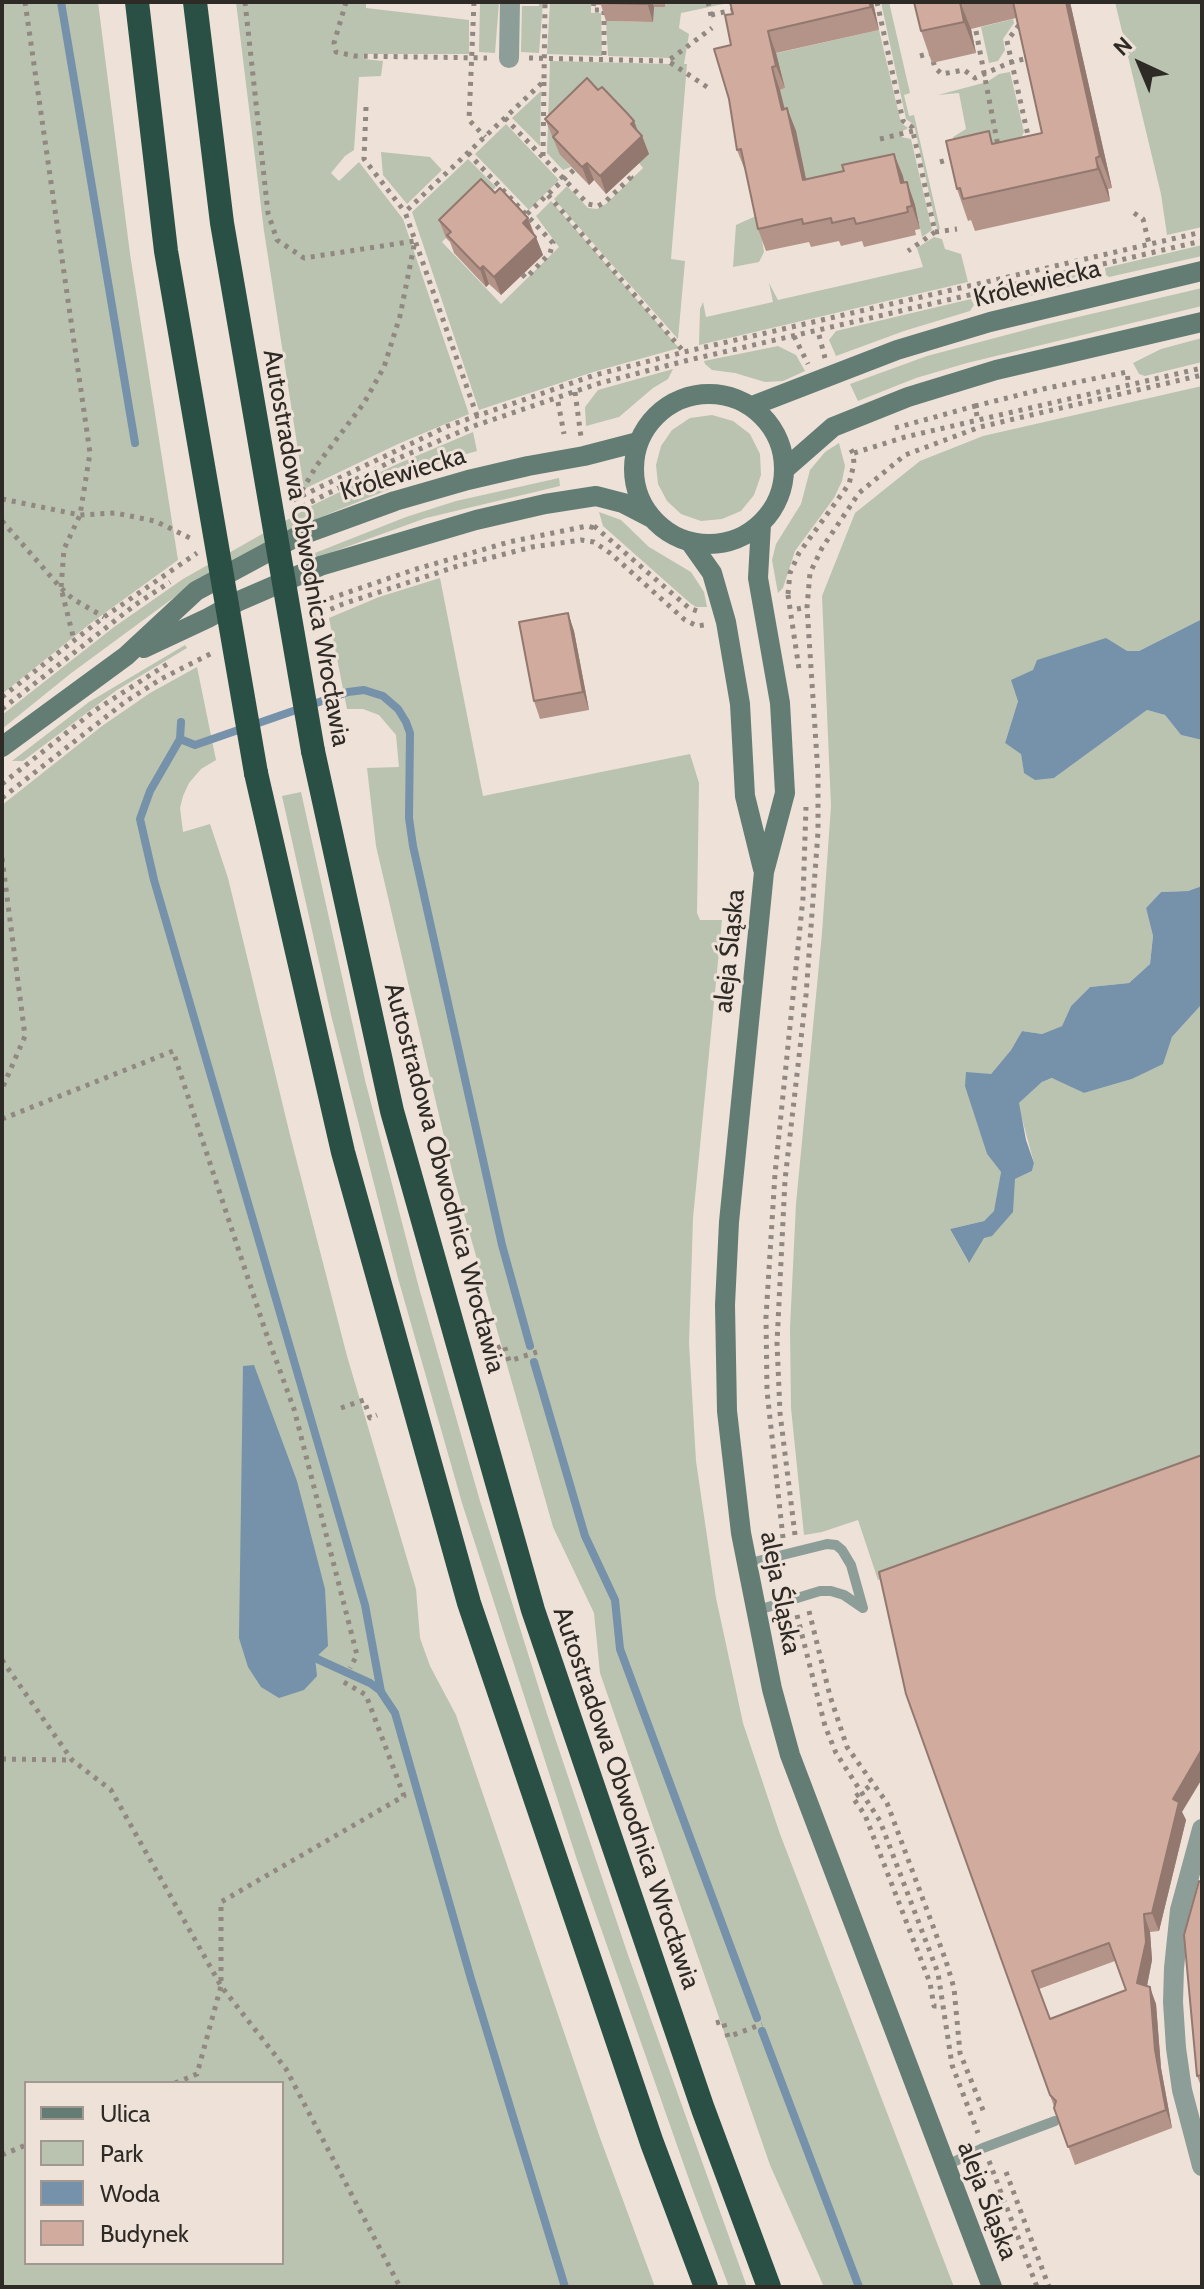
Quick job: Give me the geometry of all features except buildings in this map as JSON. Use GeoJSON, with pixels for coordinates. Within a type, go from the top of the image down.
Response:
{"type":"FeatureCollection","features":[{"type":"Feature","properties":{"kind":"highway"},"geometry":{"type":"LineString","coordinates":[[137,2],[166,251],[256,773],[343,1152],[469,1603],[652,2143],[706,2287]]}},
{"type":"Feature","properties":{"kind":"highway","name":"Autostradowa Obwodnica Wrocławia"},"geometry":{"type":"LineString","coordinates":[[195,2],[222,223],[313,751],[392,1111],[533,1610],[698,2095],[769,2287]]}},
{"type":"Feature","properties":{"kind":"street"},"geometry":{"type":"LineString","coordinates":[[509,58],[510,2]]}},
{"type":"Feature","properties":{"kind":"street","name":"Królewiecka"},"geometry":{"type":"LineString","coordinates":[[752,406],[897,350],[977,326],[1202,271]]}},
{"type":"Feature","properties":{"kind":"street"},"geometry":{"type":"LineString","coordinates":[[785,469],[823,433],[842,422],[898,401],[996,370],[1202,322]]}},
{"type":"Feature","properties":{"kind":"street"},"geometry":{"type":"LineString","coordinates":[[715,393],[734,397],[752,406],[769,423],[781,445],[785,469],[782,490],[773,508],[761,524],[739,538],[715,544],[690,542],[669,533],[652,518],[638,495],[633,468],[638,442],[647,425],[677,400],[695,394],[715,393]]}},
{"type":"Feature","properties":{"kind":"street","name":"Królewiecka"},"geometry":{"type":"LineString","coordinates":[[2,747],[126,656],[196,591],[296,537],[395,501],[468,480],[638,442]]}},
{"type":"Feature","properties":{"kind":"street","name":"Królewiecka"},"geometry":{"type":"LineString","coordinates":[[126,656],[320,566],[476,520],[596,496],[623,503],[652,518]]}},
{"type":"Feature","properties":{"kind":"street","name":"aleja Śląska"},"geometry":{"type":"LineString","coordinates":[[761,524],[756,562],[780,703],[785,793],[764,872],[729,1222],[725,1305],[727,1411],[746,1564],[790,1755],[992,2287]]}},
{"type":"Feature","properties":{"kind":"street","name":"aleja Śląska"},"geometry":{"type":"LineString","coordinates":[[690,542],[712,573],[726,622],[740,704],[745,796],[764,872]]}},
{"type":"Feature","properties":{"kind":"street"},"geometry":{"type":"LineString","coordinates":[[1202,1829],[1180,1910],[1173,2002],[1182,2090],[1202,2166]]}},
{"type":"Feature","properties":{"kind":"lane"},"geometry":{"type":"LineString","coordinates":[[746,1564],[827,1544],[836,1545],[851,1565],[863,1608],[844,1595],[820,1591],[755,1611]]}},
{"type":"Feature","properties":{"kind":"lane"},"geometry":{"type":"LineString","coordinates":[[945,2166],[1055,2121]]}},
{"type":"Feature","properties":{"kind":"path"},"geometry":{"type":"LineString","coordinates":[[25,2],[90,453],[80,515],[64,549],[61,588],[74,640]]}},
{"type":"Feature","properties":{"kind":"path"},"geometry":{"type":"LineString","coordinates":[[245,2],[268,213],[277,240],[304,258],[415,241]]}},
{"type":"Feature","properties":{"kind":"path"},"geometry":{"type":"LineString","coordinates":[[346,2],[334,43],[336,52],[355,56],[668,61],[707,87]]}},
{"type":"Feature","properties":{"kind":"path"},"geometry":{"type":"LineString","coordinates":[[474,2],[469,120],[485,137]]}},
{"type":"Feature","properties":{"kind":"path"},"geometry":{"type":"LineString","coordinates":[[543,157],[545,2]]}},
{"type":"Feature","properties":{"kind":"path"},"geometry":{"type":"LineString","coordinates":[[594,2],[593,10],[604,10],[604,60]]}},
{"type":"Feature","properties":{"kind":"path"},"geometry":{"type":"LineString","coordinates":[[708,2],[712,17],[750,6]]}},
{"type":"Feature","properties":{"kind":"path"},"geometry":{"type":"LineString","coordinates":[[877,2],[903,121],[912,127],[935,232]]}},
{"type":"Feature","properties":{"kind":"path"},"geometry":{"type":"LineString","coordinates":[[1019,25],[1007,41],[1031,151]]}},
{"type":"Feature","properties":{"kind":"path"},"geometry":{"type":"LineString","coordinates":[[668,61],[712,28]]}},
{"type":"Feature","properties":{"kind":"path"},"geometry":{"type":"LineString","coordinates":[[976,31],[999,147],[984,151]]}},
{"type":"Feature","properties":{"kind":"path"},"geometry":{"type":"LineString","coordinates":[[920,56],[931,53],[935,68],[942,74],[964,70],[975,78],[1011,62],[1029,58]]}},
{"type":"Feature","properties":{"kind":"path"},"geometry":{"type":"LineString","coordinates":[[405,212],[544,81]]}},
{"type":"Feature","properties":{"kind":"path"},"geometry":{"type":"LineString","coordinates":[[366,107],[364,159],[405,212],[477,416]]}},
{"type":"Feature","properties":{"kind":"path"},"geometry":{"type":"LineString","coordinates":[[504,118],[588,204],[598,206],[631,177],[624,170]]}},
{"type":"Feature","properties":{"kind":"path"},"geometry":{"type":"LineString","coordinates":[[880,139],[913,131]]}},
{"type":"Feature","properties":{"kind":"path"},"geometry":{"type":"LineString","coordinates":[[1014,143],[1029,140]]}},
{"type":"Feature","properties":{"kind":"path"},"geometry":{"type":"LineString","coordinates":[[468,153],[551,239],[553,248],[526,278],[519,271]]}},
{"type":"Feature","properties":{"kind":"path"},"geometry":{"type":"LineString","coordinates":[[940,162],[969,155]]}},
{"type":"Feature","properties":{"kind":"path"},"geometry":{"type":"LineString","coordinates":[[521,220],[579,165]]}},
{"type":"Feature","properties":{"kind":"path"},"geometry":{"type":"LineString","coordinates":[[548,195],[684,352]]}},
{"type":"Feature","properties":{"kind":"path"},"geometry":{"type":"LineString","coordinates":[[1134,213],[1143,219],[1149,244]]}},
{"type":"Feature","properties":{"kind":"path"},"geometry":{"type":"LineString","coordinates":[[908,251],[935,232],[957,229]]}},
{"type":"Feature","properties":{"kind":"path"},"geometry":{"type":"LineString","coordinates":[[285,504],[388,453],[477,416],[554,390],[684,352],[816,324],[1202,232]]}},
{"type":"Feature","properties":{"kind":"path"},"geometry":{"type":"LineString","coordinates":[[297,498],[317,465],[364,403],[384,367],[400,316],[415,241]]}},
{"type":"Feature","properties":{"kind":"path"},"geometry":{"type":"LineString","coordinates":[[971,294],[1202,241]]}},
{"type":"Feature","properties":{"kind":"path"},"geometry":{"type":"LineString","coordinates":[[819,335],[827,363]]}},
{"type":"Feature","properties":{"kind":"path"},"geometry":{"type":"LineString","coordinates":[[853,453],[905,437],[1202,368]]}},
{"type":"Feature","properties":{"kind":"path"},"geometry":{"type":"LineString","coordinates":[[889,430],[1043,389],[1127,372],[1128,380]]}},
{"type":"Feature","properties":{"kind":"path"},"geometry":{"type":"LineString","coordinates":[[795,1535],[780,1413],[777,1343],[785,1180],[804,1010],[818,832],[818,774],[807,607],[810,573],[822,548],[859,493],[915,450],[979,426],[1202,375]]}},
{"type":"Feature","properties":{"kind":"path"},"geometry":{"type":"LineString","coordinates":[[558,402],[564,434]]}},
{"type":"Feature","properties":{"kind":"path"},"geometry":{"type":"LineString","coordinates":[[975,406],[977,416]]}},
{"type":"Feature","properties":{"kind":"path"},"geometry":{"type":"LineString","coordinates":[[875,466],[878,476]]}},
{"type":"Feature","properties":{"kind":"path"},"geometry":{"type":"LineString","coordinates":[[2,499],[80,515],[115,513],[155,521],[206,546],[104,617],[2,697]]}},
{"type":"Feature","properties":{"kind":"path"},"geometry":{"type":"LineString","coordinates":[[2,521],[61,588],[73,599],[104,617]]}},
{"type":"Feature","properties":{"kind":"path"},"geometry":{"type":"LineString","coordinates":[[305,607],[413,570],[509,542],[587,526],[595,528]]}},
{"type":"Feature","properties":{"kind":"path"},"geometry":{"type":"LineString","coordinates":[[579,534],[581,540],[594,542],[610,553],[685,620],[697,626],[713,624]]}},
{"type":"Feature","properties":{"kind":"path"},"geometry":{"type":"LineString","coordinates":[[788,595],[800,681]]}},
{"type":"Feature","properties":{"kind":"path"},"geometry":{"type":"LineString","coordinates":[[797,609],[807,607]]}},
{"type":"Feature","properties":{"kind":"path"},"geometry":{"type":"LineString","coordinates":[[2,798],[12,790],[5,785],[94,711],[178,659]]}},
{"type":"Feature","properties":{"kind":"path"},"geometry":{"type":"LineString","coordinates":[[782,1528],[767,1391],[766,1317],[772,1203],[803,898],[807,803]]}},
{"type":"Feature","properties":{"kind":"path"},"geometry":{"type":"LineString","coordinates":[[2,858],[25,1036],[2,1089]]}},
{"type":"Feature","properties":{"kind":"path"},"geometry":{"type":"LineString","coordinates":[[2,1119],[173,1051],[294,1409],[357,1655],[350,1668]]}},
{"type":"Feature","properties":{"kind":"path"},"geometry":{"type":"LineString","coordinates":[[497,1348],[504,1345],[509,1361],[537,1352]]}},
{"type":"Feature","properties":{"kind":"path"},"geometry":{"type":"LineString","coordinates":[[341,1408],[364,1400],[370,1418],[377,1415]]}},
{"type":"Feature","properties":{"kind":"path"},"geometry":{"type":"LineString","coordinates":[[809,1608],[839,1727],[847,1747],[887,1803],[946,1961],[956,2003],[960,2053],[985,2115]]}},
{"type":"Feature","properties":{"kind":"path"},"geometry":{"type":"LineString","coordinates":[[798,1620],[825,1726],[836,1753],[880,1821],[938,1973],[952,2065],[1037,2287]]}},
{"type":"Feature","properties":{"kind":"path"},"geometry":{"type":"LineString","coordinates":[[2,1660],[72,1760],[111,1790],[221,1986],[286,2069],[400,2287]]}},
{"type":"Feature","properties":{"kind":"path"},"geometry":{"type":"LineString","coordinates":[[180,2081],[197,2074],[221,1986],[221,1902],[404,1796],[366,1695],[342,1681],[344,1678]]}},
{"type":"Feature","properties":{"kind":"path"},"geometry":{"type":"LineString","coordinates":[[2,1759],[72,1760]]}},
{"type":"Feature","properties":{"kind":"path"},"geometry":{"type":"LineString","coordinates":[[866,1789],[873,1783]]}},
{"type":"Feature","properties":{"kind":"path"},"geometry":{"type":"LineString","coordinates":[[859,1794],[853,1798],[865,1815],[930,1983],[934,2006],[939,2006]]}},
{"type":"Feature","properties":{"kind":"path"},"geometry":{"type":"LineString","coordinates":[[948,2004],[956,2003]]}},
{"type":"Feature","properties":{"kind":"path"},"geometry":{"type":"LineString","coordinates":[[716,2023],[723,2021],[728,2037],[762,2024]]}},
{"type":"Feature","properties":{"kind":"path"},"geometry":{"type":"LineString","coordinates":[[2,2155],[24,2146]]}},
{"type":"Feature","properties":{"kind":"path"},"geometry":{"type":"LineString","coordinates":[[1006,2172],[1049,2287]]}},
{"type":"Feature","properties":{"kind":"green space"},"geometry":{"type":"Polygon","coordinates":[[[2,2],[98,2],[130,254],[178,560],[91,623],[2,694],[2,2]]]}},
{"type":"Feature","properties":{"kind":"green space"},"geometry":{"type":"Polygon","coordinates":[[[236,2],[366,2],[366,8],[469,20],[469,54],[363,54],[363,59],[383,61],[381,76],[359,77],[354,150],[331,173],[339,181],[359,162],[403,219],[469,414],[304,489],[264,231],[236,2]]]}},
{"type":"Feature","properties":{"kind":"green space"},"geometry":{"type":"Polygon","coordinates":[[[480,2],[499,2],[495,53],[479,52],[480,2]]]}},
{"type":"Feature","properties":{"kind":"green space"},"geometry":{"type":"Polygon","coordinates":[[[539,2],[543,2],[539,53],[521,52],[522,6],[539,6],[539,2]]]}},
{"type":"Feature","properties":{"kind":"green space"},"geometry":{"type":"Polygon","coordinates":[[[550,2],[591,2],[591,13],[601,13],[602,56],[547,54],[550,2]]]}},
{"type":"Feature","properties":{"kind":"green space"},"geometry":{"type":"Polygon","coordinates":[[[665,2],[733,2],[681,13],[679,28],[689,34],[684,64],[687,64],[671,259],[685,261],[678,339],[554,199],[567,186],[588,208],[597,209],[643,168],[639,163],[565,150],[560,155],[571,167],[563,170],[547,153],[550,61],[670,64],[670,58],[608,56],[606,21],[653,22],[654,7],[665,7],[665,2]]]}},
{"type":"Feature","properties":{"kind":"green space"},"geometry":{"type":"Polygon","coordinates":[[[881,2],[889,2],[910,93],[904,95],[909,116],[914,115],[940,229],[937,229],[914,125],[906,119],[881,2]]]}},
{"type":"Feature","properties":{"kind":"green space"},"geometry":{"type":"Polygon","coordinates":[[[1115,2],[1202,2],[1202,227],[1167,235],[1161,194],[1115,2]]]}},
{"type":"Feature","properties":{"kind":"green space"},"geometry":{"type":"Polygon","coordinates":[[[1013,19],[1014,23],[1003,39],[1005,50],[998,61],[989,63],[981,27],[1013,19]]]}},
{"type":"Feature","properties":{"kind":"green space"},"geometry":{"type":"Polygon","coordinates":[[[879,30],[901,123],[908,128],[901,132],[901,137],[911,139],[932,230],[922,237],[915,205],[909,206],[903,177],[851,188],[811,203],[796,132],[790,133],[780,90],[785,88],[773,54],[879,30]]]}},
{"type":"Feature","properties":{"kind":"green space"},"geometry":{"type":"Polygon","coordinates":[[[1010,72],[1024,132],[1021,138],[957,152],[953,137],[966,129],[959,93],[938,95],[987,82],[999,74],[1010,72]]]}},
{"type":"Feature","properties":{"kind":"green space"},"geometry":{"type":"Polygon","coordinates":[[[541,91],[540,146],[512,118],[541,91]]]}},
{"type":"Feature","properties":{"kind":"green space"},"geometry":{"type":"Polygon","coordinates":[[[506,124],[559,180],[529,210],[475,154],[506,124]]]}},
{"type":"Feature","properties":{"kind":"green space"},"geometry":{"type":"Polygon","coordinates":[[[381,152],[430,157],[442,170],[407,204],[383,175],[381,152]]]}},
{"type":"Feature","properties":{"kind":"green space"},"geometry":{"type":"Polygon","coordinates":[[[468,159],[496,187],[442,242],[501,304],[559,247],[536,216],[551,201],[679,348],[593,372],[479,410],[412,212],[468,159]]]}},
{"type":"Feature","properties":{"kind":"green space"},"geometry":{"type":"Polygon","coordinates":[[[758,215],[764,252],[759,262],[733,267],[736,225],[758,215]]]}},
{"type":"Feature","properties":{"kind":"green space"},"geometry":{"type":"Polygon","coordinates":[[[934,237],[942,239],[945,249],[961,254],[968,282],[699,345],[703,302],[706,317],[773,302],[769,283],[778,300],[923,267],[917,248],[934,237]]]}},
{"type":"Feature","properties":{"kind":"green space"},"geometry":{"type":"Polygon","coordinates":[[[1202,245],[1202,256],[1109,277],[1106,275],[1105,268],[1202,245]]]}},
{"type":"Feature","properties":{"kind":"green space"},"geometry":{"type":"Polygon","coordinates":[[[1079,274],[1079,284],[1001,303],[994,293],[1079,274]]]}},
{"type":"Feature","properties":{"kind":"green space"},"geometry":{"type":"Polygon","coordinates":[[[1202,288],[1202,306],[967,363],[916,378],[858,401],[850,384],[927,356],[1202,288]]]}},
{"type":"Feature","properties":{"kind":"green space"},"geometry":{"type":"Polygon","coordinates":[[[971,299],[974,305],[970,311],[836,356],[829,340],[836,331],[971,299]]]}},
{"type":"Feature","properties":{"kind":"green space"},"geometry":{"type":"Polygon","coordinates":[[[1202,338],[1202,362],[1145,376],[1139,374],[1133,363],[1161,349],[1202,338]]]}},
{"type":"Feature","properties":{"kind":"green space"},"geometry":{"type":"Polygon","coordinates":[[[778,346],[796,355],[805,371],[783,381],[765,382],[712,370],[704,361],[778,346]]]}},
{"type":"Feature","properties":{"kind":"green space"},"geometry":{"type":"Polygon","coordinates":[[[673,369],[668,379],[619,417],[586,426],[585,407],[598,390],[673,369]]]}},
{"type":"Feature","properties":{"kind":"green space"},"geometry":{"type":"Polygon","coordinates":[[[1202,386],[1202,619],[1139,651],[1033,670],[1018,701],[1005,743],[1021,753],[1024,772],[1054,778],[1147,710],[1165,715],[1181,735],[1202,740],[1202,886],[1188,891],[1161,892],[1146,908],[1153,936],[1150,964],[1129,983],[1090,987],[1071,1006],[1062,1026],[1042,1034],[1022,1031],[972,1106],[987,1154],[1001,1172],[995,1211],[984,1221],[950,1229],[968,1262],[1015,1179],[1032,1171],[1034,1163],[1018,1104],[1042,1082],[1053,1078],[1084,1093],[1132,1079],[1162,1064],[1172,1037],[1202,1004],[1202,1461],[878,1580],[858,1520],[804,1535],[791,1408],[790,1328],[796,1204],[831,806],[822,596],[855,513],[920,461],[983,436],[1202,386]]]}},
{"type":"Feature","properties":{"kind":"green space"},"geometry":{"type":"Polygon","coordinates":[[[712,415],[733,421],[750,434],[760,454],[761,475],[754,495],[741,511],[722,519],[701,521],[681,514],[667,501],[658,484],[656,465],[661,446],[672,430],[690,418],[712,415]]]}},
{"type":"Feature","properties":{"kind":"green space"},"geometry":{"type":"Polygon","coordinates":[[[473,432],[477,451],[445,460],[390,489],[316,519],[176,596],[70,674],[2,729],[2,715],[114,627],[183,579],[315,504],[473,432]]]}},
{"type":"Feature","properties":{"kind":"green space"},"geometry":{"type":"Polygon","coordinates":[[[839,443],[845,466],[842,481],[834,498],[795,551],[783,588],[778,593],[772,560],[776,544],[801,504],[810,470],[825,452],[839,443]]]}},
{"type":"Feature","properties":{"kind":"green space"},"geometry":{"type":"Polygon","coordinates":[[[559,478],[560,486],[426,518],[316,558],[315,553],[406,517],[456,501],[559,478]]]}},
{"type":"Feature","properties":{"kind":"green space"},"geometry":{"type":"Polygon","coordinates":[[[599,512],[621,520],[649,547],[691,572],[704,592],[707,607],[696,607],[690,603],[603,526],[599,512]]]}},
{"type":"Feature","properties":{"kind":"green space"},"geometry":{"type":"Polygon","coordinates":[[[440,578],[483,796],[690,754],[699,783],[697,913],[700,920],[722,920],[693,1218],[689,1343],[696,1461],[716,1598],[743,1723],[780,1834],[954,2287],[824,2287],[770,2165],[600,1673],[594,1613],[553,1527],[453,1175],[376,846],[367,768],[399,767],[396,735],[379,715],[363,709],[347,709],[329,618],[379,597],[440,578]]]}},
{"type":"Feature","properties":{"kind":"green space"},"geometry":{"type":"Polygon","coordinates":[[[185,645],[187,648],[117,690],[23,761],[12,761],[89,702],[185,645]]]}},
{"type":"Feature","properties":{"kind":"green space"},"geometry":{"type":"Polygon","coordinates":[[[197,667],[216,760],[201,769],[183,796],[180,808],[183,832],[210,824],[228,878],[347,1356],[416,1589],[420,1638],[430,1666],[456,1715],[599,2135],[655,2287],[2,2287],[2,805],[102,726],[150,693],[197,667]]]}},
{"type":"Feature","properties":{"kind":"green space"},"geometry":{"type":"Polygon","coordinates":[[[301,792],[365,1080],[419,1288],[480,1501],[628,1955],[747,2287],[729,2287],[692,2188],[577,1860],[462,1503],[398,1278],[331,1015],[282,796],[301,792]]]}},
{"type":"Feature","properties":{"kind":"water"},"geometry":{"type":"Polygon","coordinates":[[[1202,619],[1202,740],[1181,735],[1165,715],[1147,710],[1054,778],[1035,780],[1024,773],[1021,754],[1005,743],[1018,701],[1011,680],[1033,670],[1037,660],[1106,638],[1127,651],[1139,651],[1202,619]]]}},
{"type":"Feature","properties":{"kind":"water"},"geometry":{"type":"Polygon","coordinates":[[[1202,886],[1202,1004],[1172,1037],[1163,1064],[1132,1079],[1084,1093],[1052,1078],[1042,1082],[1019,1103],[1034,1163],[1032,1171],[1015,1179],[1013,1212],[992,1236],[984,1238],[969,1263],[950,1229],[984,1221],[994,1211],[1001,1172],[987,1154],[965,1086],[966,1072],[991,1074],[1022,1031],[1042,1034],[1062,1026],[1071,1006],[1090,987],[1129,983],[1150,964],[1153,936],[1146,908],[1161,892],[1188,891],[1202,886]]]}},
{"type":"Feature","properties":{"kind":"water"},"geometry":{"type":"Polygon","coordinates":[[[254,1365],[297,1481],[325,1589],[328,1646],[315,1658],[317,1676],[304,1690],[279,1698],[261,1687],[248,1667],[239,1638],[243,1366],[254,1365]]]}},
{"type":"Feature","properties":{"kind":"waterway"},"geometry":{"type":"LineString","coordinates":[[61,2],[135,443]]}},
{"type":"Feature","properties":{"kind":"waterway"},"geometry":{"type":"LineString","coordinates":[[180,739],[195,745],[348,692],[364,690],[383,696],[398,709],[406,722],[410,733],[409,818],[413,846],[502,1245],[530,1346]]}},
{"type":"Feature","properties":{"kind":"waterway"},"geometry":{"type":"LineString","coordinates":[[181,722],[180,739],[150,791],[140,819],[154,880],[365,1605],[381,1692],[395,1713],[471,1979],[565,2287]]}},
{"type":"Feature","properties":{"kind":"waterway"},"geometry":{"type":"LineString","coordinates":[[534,1362],[585,1536],[615,1600],[620,1649],[757,2018]]}},
{"type":"Feature","properties":{"kind":"waterway"},"geometry":{"type":"LineString","coordinates":[[315,1658],[381,1691]]}},
{"type":"Feature","properties":{"kind":"waterway"},"geometry":{"type":"LineString","coordinates":[[762,2031],[859,2287]]}}]}
